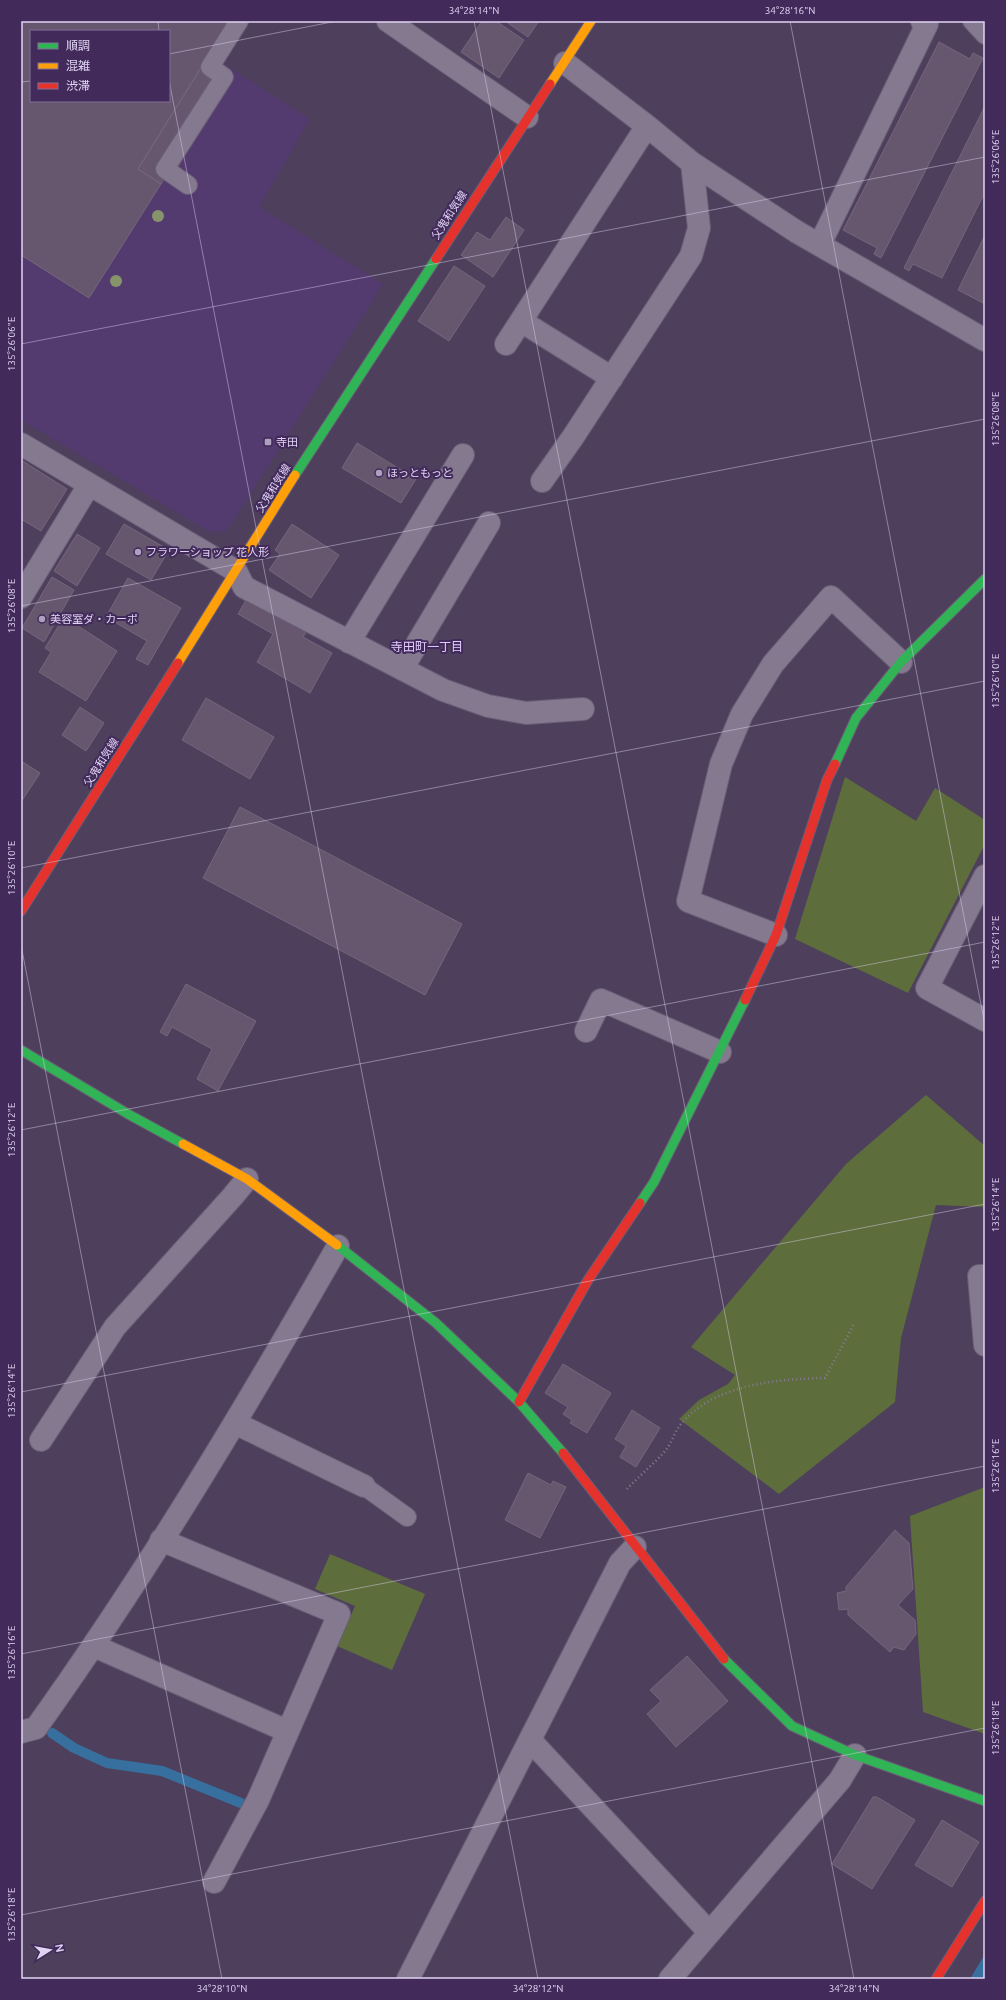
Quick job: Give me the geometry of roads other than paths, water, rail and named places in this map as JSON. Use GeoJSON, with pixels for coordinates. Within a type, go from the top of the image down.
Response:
{"type":"FeatureCollection","features":[{"type":"Feature","properties":{"kind":"street"},"geometry":{"type":"LineString","coordinates":[[388,21],[527,117]]}},
{"type":"Feature","properties":{"kind":"street","name":"父鬼和気線"},"geometry":{"type":"LineString","coordinates":[[21,911],[300,467],[591,21]]}},
{"type":"Feature","properties":{"kind":"street"},"geometry":{"type":"LineString","coordinates":[[820,244],[926,22]]}},
{"type":"Feature","properties":{"kind":"street"},"geometry":{"type":"LineString","coordinates":[[565,63],[648,126],[692,163],[797,232],[985,340]]}},
{"type":"Feature","properties":{"kind":"street"},"geometry":{"type":"LineString","coordinates":[[506,344],[648,126]]}},
{"type":"Feature","properties":{"kind":"street"},"geometry":{"type":"LineString","coordinates":[[542,481],[612,378],[691,256],[699,228],[692,163]]}},
{"type":"Feature","properties":{"kind":"street"},"geometry":{"type":"LineString","coordinates":[[521,321],[612,378]]}},
{"type":"Feature","properties":{"kind":"street"},"geometry":{"type":"LineString","coordinates":[[21,444],[236,571],[244,587],[402,670],[444,690],[526,721],[583,709]]}},
{"type":"Feature","properties":{"kind":"street"},"geometry":{"type":"LineString","coordinates":[[350,642],[463,455]]}},
{"type":"Feature","properties":{"kind":"street"},"geometry":{"type":"LineString","coordinates":[[21,597],[90,485]]}},
{"type":"Feature","properties":{"kind":"street"},"geometry":{"type":"LineString","coordinates":[[402,670],[489,523]]}},
{"type":"Feature","properties":{"kind":"street"},"geometry":{"type":"LineString","coordinates":[[519,1402],[588,1280],[654,1182],[720,1052],[776,935],[827,780],[856,718],[901,662],[985,579]]}},
{"type":"Feature","properties":{"kind":"street"},"geometry":{"type":"LineString","coordinates":[[776,935],[688,901],[721,764],[742,714],[773,664],[831,597],[901,662]]}},
{"type":"Feature","properties":{"kind":"street"},"geometry":{"type":"LineString","coordinates":[[985,876],[927,988],[985,1020]]}},
{"type":"Feature","properties":{"kind":"street"},"geometry":{"type":"LineString","coordinates":[[586,1031],[601,1000],[720,1052]]}},
{"type":"Feature","properties":{"kind":"street"},"geometry":{"type":"LineString","coordinates":[[21,1050],[128,1114],[246,1178],[338,1246],[436,1323],[519,1402],[574,1465],[634,1547],[728,1664],[792,1726],[855,1755],[985,1801]]}},
{"type":"Feature","properties":{"kind":"street"},"geometry":{"type":"LineString","coordinates":[[41,1440],[115,1327],[233,1196],[246,1178]]}},
{"type":"Feature","properties":{"kind":"street"},"geometry":{"type":"LineString","coordinates":[[21,1732],[36,1728],[94,1646],[235,1423],[338,1246]]}},
{"type":"Feature","properties":{"kind":"street"},"geometry":{"type":"LineString","coordinates":[[985,1276],[979,1276],[985,1345]]}},
{"type":"Feature","properties":{"kind":"street"},"geometry":{"type":"LineString","coordinates":[[235,1423],[364,1486]]}},
{"type":"Feature","properties":{"kind":"street"},"geometry":{"type":"LineString","coordinates":[[161,1540],[339,1614],[258,1800],[214,1882]]}},
{"type":"Feature","properties":{"kind":"street"},"geometry":{"type":"LineString","coordinates":[[408,1979],[622,1558],[634,1547]]}},
{"type":"Feature","properties":{"kind":"street"},"geometry":{"type":"LineString","coordinates":[[94,1646],[287,1732]]}},
{"type":"Feature","properties":{"kind":"street"},"geometry":{"type":"LineString","coordinates":[[530,1740],[709,1932]]}},
{"type":"Feature","properties":{"kind":"street"},"geometry":{"type":"LineString","coordinates":[[670,1979],[840,1780],[855,1755]]}},
{"type":"Feature","properties":{"kind":"street"},"geometry":{"type":"LineString","coordinates":[[936,1979],[985,1901]]}},
{"type":"Feature","properties":{"kind":"lane"},"geometry":{"type":"LineString","coordinates":[[188,185],[165,169],[224,77],[210,67],[239,21]]}},
{"type":"Feature","properties":{"kind":"lane"},"geometry":{"type":"LineString","coordinates":[[972,21],[985,35]]}},
{"type":"Feature","properties":{"kind":"lane"},"geometry":{"type":"LineString","coordinates":[[364,1486],[407,1517]]}},
{"type":"Feature","properties":{"kind":"water"},"geometry":{"type":"Polygon","coordinates":[[[985,1954],[985,1979],[970,1979],[985,1954]]]}},
{"type":"Feature","properties":{"kind":"waterway"},"geometry":{"type":"LineString","coordinates":[[52,1733],[74,1748],[107,1763],[162,1771],[241,1803]]}},
{"type":"Feature","properties":{"kind":"place","name":"寺田"},"geometry":{"type":"Point","coordinates":[268,442]}},
{"type":"Feature","properties":{"kind":"place","name":"ほっともっと"},"geometry":{"type":"Point","coordinates":[379,473]}},
{"type":"Feature","properties":{"kind":"place","name":"フラワーショップ 花人形"},"geometry":{"type":"Point","coordinates":[138,552]}},
{"type":"Feature","properties":{"kind":"place","name":"美容室ダ・カーポ"},"geometry":{"type":"Point","coordinates":[42,619]}},
{"type":"Feature","properties":{"kind":"district","name":"寺田町一丁目"},"geometry":{"type":"Point","coordinates":[427,646]}}]}
